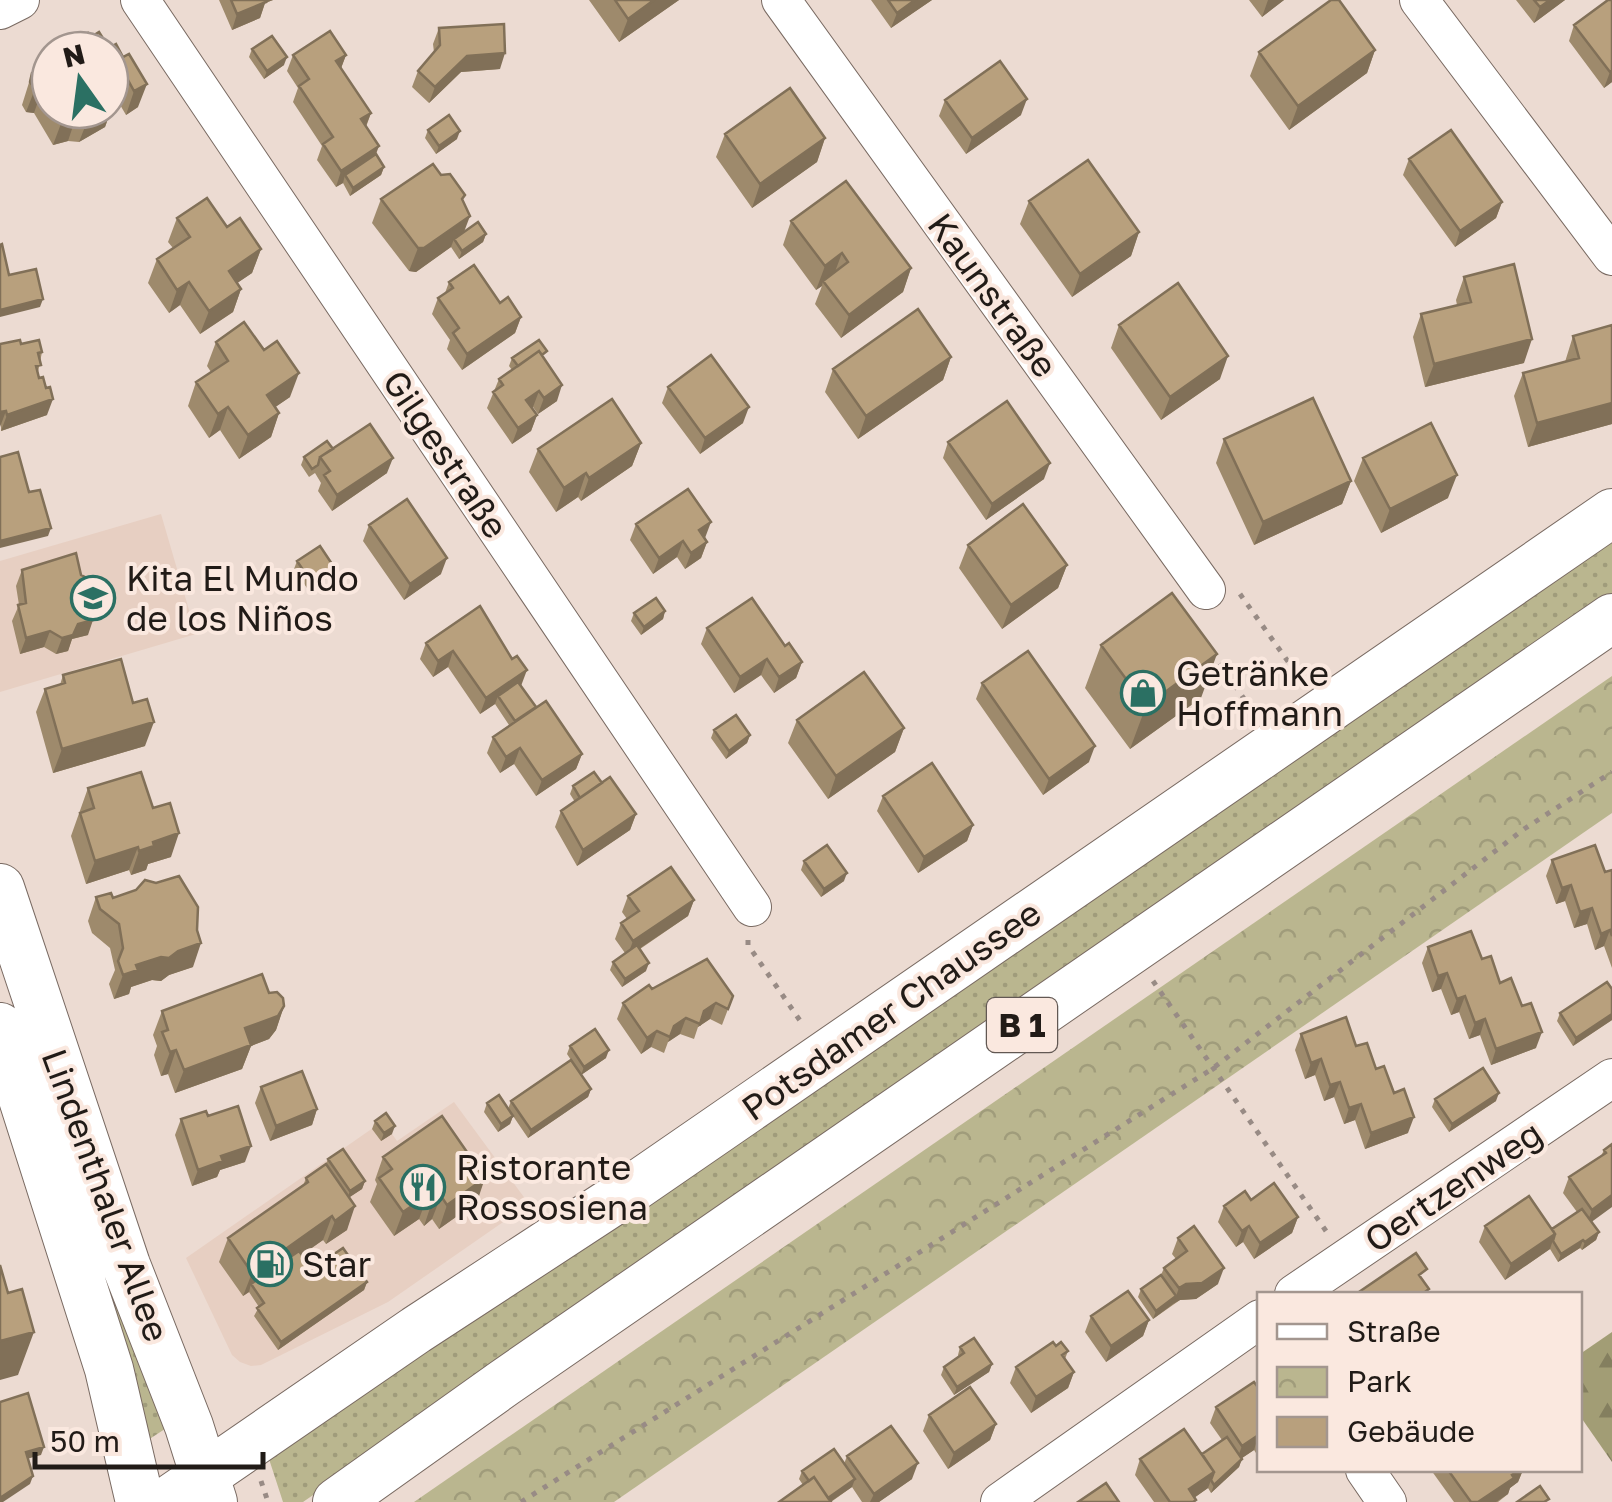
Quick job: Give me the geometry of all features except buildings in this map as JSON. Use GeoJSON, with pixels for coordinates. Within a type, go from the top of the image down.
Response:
{"type":"FeatureCollection","features":[{"type":"Feature","properties":{"kind":"main road","name":"Potsdamer Chaussee"},"geometry":{"type":"LineString","coordinates":[[166,1502],[209,1488],[416,1330],[624,1194],[1612,512]]}},
{"type":"Feature","properties":{"kind":"main road","name":"B 1"},"geometry":{"type":"LineString","coordinates":[[337,1502],[490,1392],[1612,618]]}},
{"type":"Feature","properties":{"kind":"main road","name":"Lindenthaler Allee"},"geometry":{"type":"LineString","coordinates":[[0,888],[121,1250],[209,1488]]}},
{"type":"Feature","properties":{"kind":"main road","name":"Lindenthaler Allee"},"geometry":{"type":"LineString","coordinates":[[0,1026],[109,1369],[140,1502]]}},
{"type":"Feature","properties":{"kind":"street"},"geometry":{"type":"LineString","coordinates":[[0,10],[20,0]]}},
{"type":"Feature","properties":{"kind":"street","name":"Gilgestraße"},"geometry":{"type":"LineString","coordinates":[[140,0],[752,907]]}},
{"type":"Feature","properties":{"kind":"street","name":"Kaunstraße"},"geometry":{"type":"LineString","coordinates":[[781,0],[1217,594]]}},
{"type":"Feature","properties":{"kind":"street"},"geometry":{"type":"LineString","coordinates":[[1419,0],[1612,256]]}},
{"type":"Feature","properties":{"kind":"street","name":"Oertzenweg"},"geometry":{"type":"LineString","coordinates":[[1297,1292],[1612,1078]]}},
{"type":"Feature","properties":{"kind":"street"},"geometry":{"type":"LineString","coordinates":[[77,1265],[121,1250]]}},
{"type":"Feature","properties":{"kind":"street"},"geometry":{"type":"LineString","coordinates":[[1000,1502],[1257,1320]]}},
{"type":"Feature","properties":{"kind":"street"},"geometry":{"type":"LineString","coordinates":[[1365,1472],[1387,1502]]}},
{"type":"Feature","properties":{"kind":"path"},"geometry":{"type":"LineString","coordinates":[[1217,594],[1238,591],[1299,677]]}},
{"type":"Feature","properties":{"kind":"path"},"geometry":{"type":"LineString","coordinates":[[1212,652],[1252,710]]}},
{"type":"Feature","properties":{"kind":"path"},"geometry":{"type":"LineString","coordinates":[[521,1502],[1212,1069],[1524,829],[1612,772]]}},
{"type":"Feature","properties":{"kind":"path"},"geometry":{"type":"LineString","coordinates":[[752,907],[748,945],[801,1022]]}},
{"type":"Feature","properties":{"kind":"path"},"geometry":{"type":"LineString","coordinates":[[1132,950],[1334,1244]]}},
{"type":"Feature","properties":{"kind":"shaded area","name":"Kita El Mundo de los Niños"},"geometry":{"type":"Polygon","coordinates":[[[161,514],[196,634],[0,692],[0,561],[161,514]]]}},
{"type":"Feature","properties":{"kind":"shaded area"},"geometry":{"type":"Polygon","coordinates":[[[454,1102],[529,1204],[388,1302],[261,1365],[240,1362],[232,1355],[186,1258],[383,1121],[397,1141],[454,1102]]]}},
{"type":"Feature","properties":{"kind":"green space"},"geometry":{"type":"Polygon","coordinates":[[[1612,532],[1612,600],[303,1502],[283,1502],[269,1459],[1612,532]]]}},
{"type":"Feature","properties":{"kind":"green space"},"geometry":{"type":"Polygon","coordinates":[[[1612,676],[1612,813],[614,1502],[414,1502],[1612,676]]]}},
{"type":"Feature","properties":{"kind":"green space"},"geometry":{"type":"Polygon","coordinates":[[[116,1273],[168,1427],[148,1440],[96,1281],[116,1273]]]}},
{"type":"Feature","properties":{"kind":"green space"},"geometry":{"type":"Polygon","coordinates":[[[1612,1332],[1612,1462],[1582,1419],[1582,1353],[1612,1332]]]}},
{"type":"Feature","properties":{"kind":"place","name":"Kita El Mundo de los Niños"},"geometry":{"type":"Point","coordinates":[93,598]}},
{"type":"Feature","properties":{"kind":"place","name":"Getränke Hoffmann"},"geometry":{"type":"Point","coordinates":[1143,693]}},
{"type":"Feature","properties":{"kind":"place","name":"Ristorante Rossosiena"},"geometry":{"type":"Point","coordinates":[423,1187]}},
{"type":"Feature","properties":{"kind":"place","name":"Star"},"geometry":{"type":"Point","coordinates":[270,1264]}}]}
